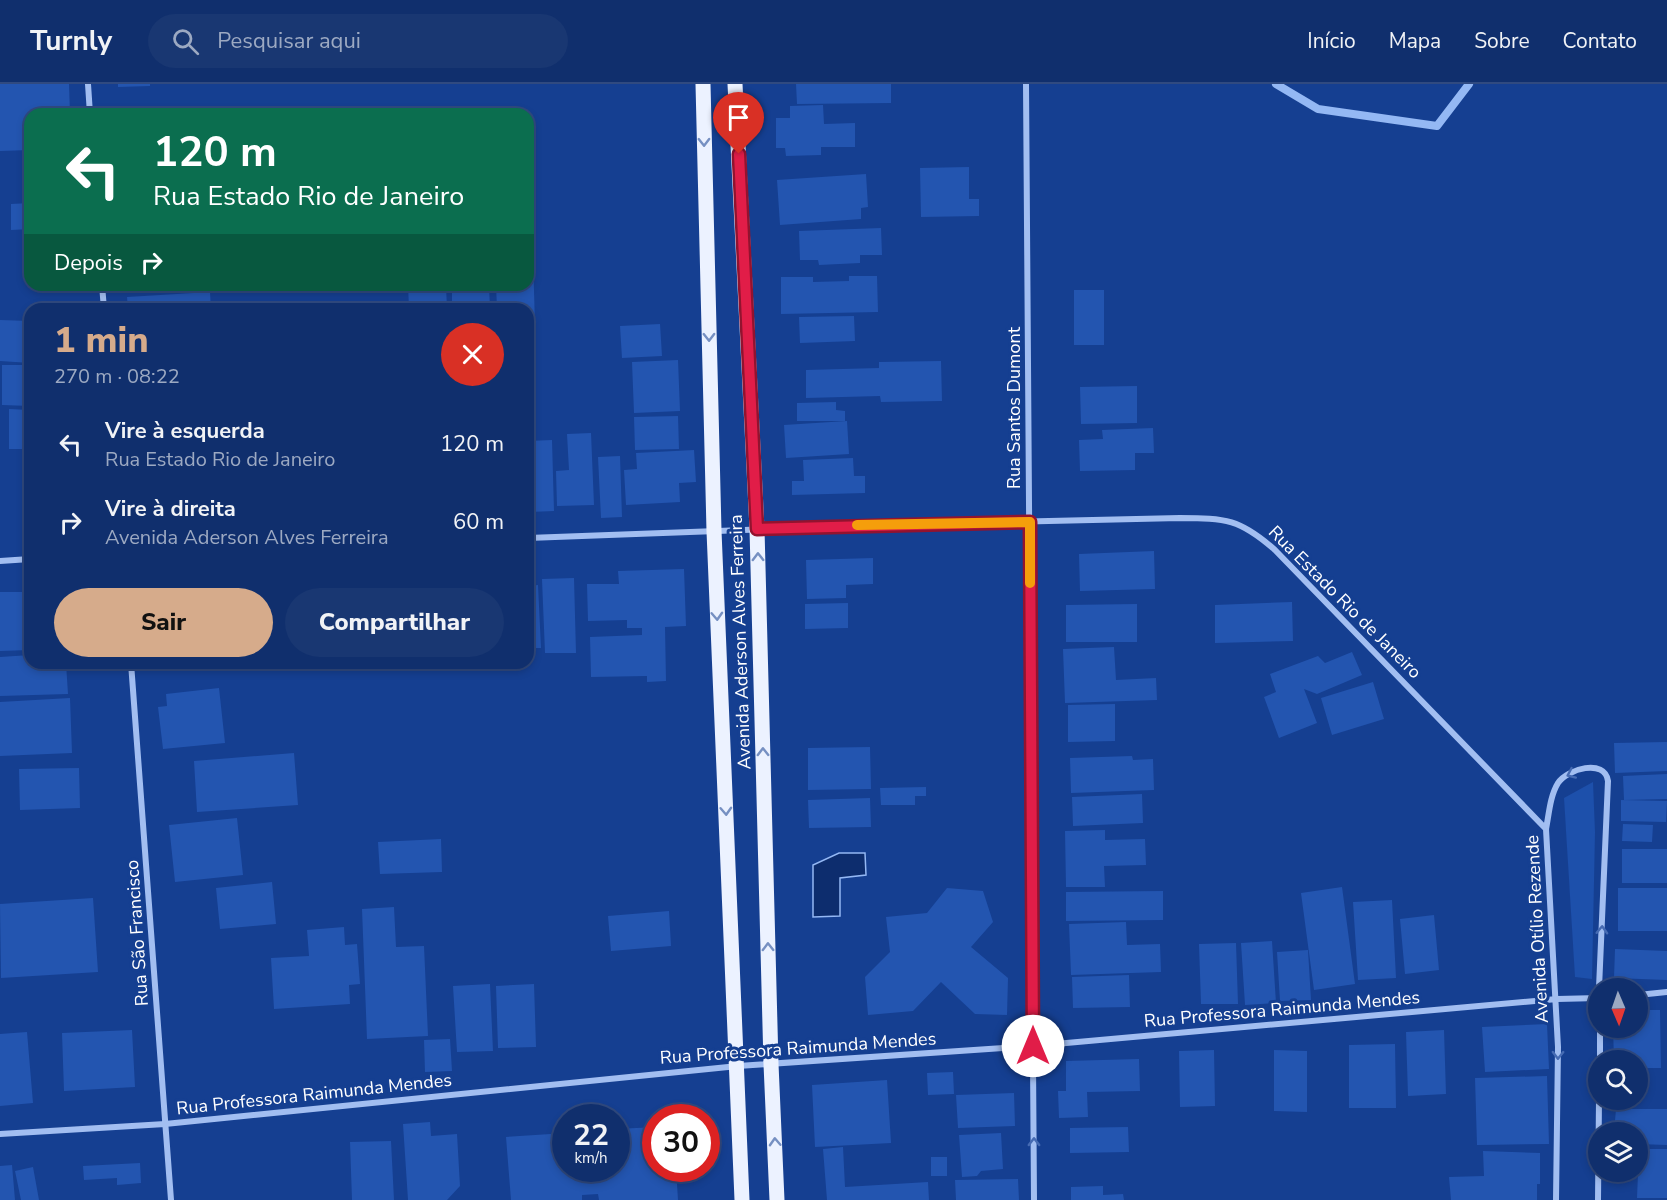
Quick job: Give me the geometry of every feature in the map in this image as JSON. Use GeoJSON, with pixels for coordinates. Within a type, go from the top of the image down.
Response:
{"type":"FeatureCollection","features":[{"type":"Feature","properties":{"kind":"main road","name":"Avenida Aderson Alves Ferreira"},"geometry":{"type":"LineString","coordinates":[[703,84],[714,531],[742,1200]]}},
{"type":"Feature","properties":{"kind":"main road","name":"Avenida Aderson Alves Ferreira"},"geometry":{"type":"LineString","coordinates":[[735,84],[757,529],[771,1064],[777,1200]]}},
{"type":"Feature","properties":{"kind":"street"},"geometry":{"type":"LineString","coordinates":[[88,84],[90,108]]}},
{"type":"Feature","properties":{"kind":"street","name":"Rua Santos Dumont"},"geometry":{"type":"LineString","coordinates":[[1026,84],[1034,1200]]}},
{"type":"Feature","properties":{"kind":"street","name":"Rua Estado Rio de Janeiro"},"geometry":{"type":"LineString","coordinates":[[534,538],[757,529],[1201,518],[1239,523],[1256,533],[1546,829]]}},
{"type":"Feature","properties":{"kind":"street"},"geometry":{"type":"LineString","coordinates":[[0,561],[24,559]]}},
{"type":"Feature","properties":{"kind":"street","name":"Rua São Francisco"},"geometry":{"type":"LineString","coordinates":[[131,669],[171,1200]]}},
{"type":"Feature","properties":{"kind":"street","name":"Avenida Otílio Rezende"},"geometry":{"type":"LineString","coordinates":[[1556,1200],[1557,999],[1546,829],[1558,782],[1564,776],[1586,768],[1602,770],[1607,775],[1608,781],[1599,978]]}},
{"type":"Feature","properties":{"kind":"street"},"geometry":{"type":"LineString","coordinates":[[1648,994],[1667,992]]}},
{"type":"Feature","properties":{"kind":"street","name":"Rua Professora Raimunda Mendes"},"geometry":{"type":"LineString","coordinates":[[0,1134],[165,1124],[738,1066],[1033,1046],[1557,999],[1588,998]]}},
{"type":"Feature","properties":{"kind":"street"},"geometry":{"type":"LineString","coordinates":[[1598,1200],[1599,1110]]}},
{"type":"Feature","properties":{"kind":"shaded area"},"geometry":{"type":"Polygon","coordinates":[[[1593,782],[1595,832],[1592,978],[1575,977],[1564,798],[1593,782]]]}},
{"type":"Feature","properties":{"kind":"shaded area"},"geometry":{"type":"Polygon","coordinates":[[[839,853],[865,853],[866,875],[840,878],[840,916],[813,917],[813,865],[839,853]]]}},
{"type":"Feature","properties":{"kind":"building"},"geometry":{"type":"Polygon","coordinates":[[[0,84],[69,84],[70,108],[24,108],[24,150],[0,151],[0,84]]]}},
{"type":"Feature","properties":{"kind":"building"},"geometry":{"type":"Polygon","coordinates":[[[118,84],[150,84],[150,86],[118,87],[118,84]]]}},
{"type":"Feature","properties":{"kind":"building"},"geometry":{"type":"Polygon","coordinates":[[[796,84],[891,84],[891,103],[797,104],[796,84]]]}},
{"type":"Feature","properties":{"kind":"building"},"geometry":{"type":"Polygon","coordinates":[[[823,105],[824,124],[855,123],[855,147],[821,147],[821,155],[786,156],[785,148],[776,148],[776,118],[790,118],[790,106],[823,105]]]}},
{"type":"Feature","properties":{"kind":"building"},"geometry":{"type":"Polygon","coordinates":[[[969,167],[969,199],[979,199],[979,216],[921,217],[920,168],[969,167]]]}},
{"type":"Feature","properties":{"kind":"building"},"geometry":{"type":"Polygon","coordinates":[[[866,174],[868,207],[861,208],[861,219],[780,225],[777,180],[866,174]]]}},
{"type":"Feature","properties":{"kind":"building"},"geometry":{"type":"Polygon","coordinates":[[[24,203],[24,229],[11,230],[11,204],[24,203]]]}},
{"type":"Feature","properties":{"kind":"building"},"geometry":{"type":"Polygon","coordinates":[[[881,228],[882,255],[860,255],[860,263],[819,265],[818,260],[800,260],[799,231],[881,228]]]}},
{"type":"Feature","properties":{"kind":"building"},"geometry":{"type":"Polygon","coordinates":[[[849,276],[877,276],[878,312],[781,314],[781,277],[813,277],[813,282],[849,281],[849,276]]]}},
{"type":"Feature","properties":{"kind":"building"},"geometry":{"type":"Polygon","coordinates":[[[534,290],[535,325],[534,303],[497,303],[496,291],[534,290]]]}},
{"type":"Feature","properties":{"kind":"building"},"geometry":{"type":"Polygon","coordinates":[[[1074,290],[1104,290],[1104,345],[1074,345],[1074,290]]]}},
{"type":"Feature","properties":{"kind":"building"},"geometry":{"type":"Polygon","coordinates":[[[132,291],[170,291],[132,293],[132,291]]]}},
{"type":"Feature","properties":{"kind":"building"},"geometry":{"type":"Polygon","coordinates":[[[408,291],[446,291],[447,303],[409,303],[408,291]]]}},
{"type":"Feature","properties":{"kind":"building"},"geometry":{"type":"Polygon","coordinates":[[[452,291],[489,291],[490,303],[452,303],[452,291]]]}},
{"type":"Feature","properties":{"kind":"building"},"geometry":{"type":"Polygon","coordinates":[[[210,292],[211,303],[128,303],[127,297],[210,292]]]}},
{"type":"Feature","properties":{"kind":"building"},"geometry":{"type":"Polygon","coordinates":[[[854,316],[855,341],[800,343],[799,317],[854,316]]]}},
{"type":"Feature","properties":{"kind":"building"},"geometry":{"type":"Polygon","coordinates":[[[0,320],[24,321],[24,363],[0,361],[0,320]]]}},
{"type":"Feature","properties":{"kind":"building"},"geometry":{"type":"Polygon","coordinates":[[[660,324],[662,356],[622,358],[620,326],[660,324]]]}},
{"type":"Feature","properties":{"kind":"building"},"geometry":{"type":"Polygon","coordinates":[[[678,360],[680,411],[634,413],[632,362],[678,360]]]}},
{"type":"Feature","properties":{"kind":"building"},"geometry":{"type":"Polygon","coordinates":[[[941,361],[942,401],[881,402],[880,396],[806,398],[806,370],[879,368],[879,362],[941,361]]]}},
{"type":"Feature","properties":{"kind":"building"},"geometry":{"type":"Polygon","coordinates":[[[2,365],[24,365],[24,406],[2,405],[2,365]]]}},
{"type":"Feature","properties":{"kind":"building"},"geometry":{"type":"Polygon","coordinates":[[[1137,386],[1137,423],[1081,424],[1080,387],[1137,386]]]}},
{"type":"Feature","properties":{"kind":"building"},"geometry":{"type":"Polygon","coordinates":[[[836,402],[836,410],[845,411],[845,421],[797,421],[797,403],[836,402]]]}},
{"type":"Feature","properties":{"kind":"building"},"geometry":{"type":"Polygon","coordinates":[[[9,409],[24,410],[24,449],[9,449],[9,409]]]}},
{"type":"Feature","properties":{"kind":"building"},"geometry":{"type":"Polygon","coordinates":[[[678,416],[679,449],[635,450],[634,417],[678,416]]]}},
{"type":"Feature","properties":{"kind":"building"},"geometry":{"type":"Polygon","coordinates":[[[847,421],[849,454],[786,458],[784,425],[847,421]]]}},
{"type":"Feature","properties":{"kind":"building"},"geometry":{"type":"Polygon","coordinates":[[[1153,428],[1154,453],[1135,453],[1135,470],[1080,471],[1079,440],[1103,439],[1102,430],[1153,428]]]}},
{"type":"Feature","properties":{"kind":"building"},"geometry":{"type":"Polygon","coordinates":[[[591,433],[594,505],[557,506],[556,471],[569,470],[567,434],[591,433]]]}},
{"type":"Feature","properties":{"kind":"building"},"geometry":{"type":"Polygon","coordinates":[[[552,440],[554,511],[534,512],[534,441],[552,440]]]}},
{"type":"Feature","properties":{"kind":"building"},"geometry":{"type":"Polygon","coordinates":[[[694,450],[696,482],[679,483],[680,502],[626,505],[624,470],[637,469],[636,453],[694,450]]]}},
{"type":"Feature","properties":{"kind":"building"},"geometry":{"type":"Polygon","coordinates":[[[620,456],[622,517],[601,518],[598,457],[620,456]]]}},
{"type":"Feature","properties":{"kind":"building"},"geometry":{"type":"Polygon","coordinates":[[[853,458],[854,476],[865,476],[865,493],[792,495],[792,481],[804,481],[803,460],[853,458]]]}},
{"type":"Feature","properties":{"kind":"building"},"geometry":{"type":"Polygon","coordinates":[[[1154,551],[1155,589],[1080,591],[1079,554],[1154,551]]]}},
{"type":"Feature","properties":{"kind":"building"},"geometry":{"type":"Polygon","coordinates":[[[873,558],[873,584],[846,585],[846,598],[807,599],[806,560],[873,558]]]}},
{"type":"Feature","properties":{"kind":"building"},"geometry":{"type":"Polygon","coordinates":[[[684,569],[686,626],[665,627],[666,681],[647,682],[647,676],[591,677],[590,637],[642,635],[642,628],[627,628],[627,620],[588,621],[587,584],[619,584],[618,571],[684,569]]]}},
{"type":"Feature","properties":{"kind":"building"},"geometry":{"type":"Polygon","coordinates":[[[574,578],[576,653],[545,653],[542,579],[574,578]]]}},
{"type":"Feature","properties":{"kind":"building"},"geometry":{"type":"Polygon","coordinates":[[[534,585],[538,585],[541,648],[534,648],[534,585]]]}},
{"type":"Feature","properties":{"kind":"building"},"geometry":{"type":"Polygon","coordinates":[[[0,592],[24,592],[24,650],[0,651],[0,592]]]}},
{"type":"Feature","properties":{"kind":"building"},"geometry":{"type":"Polygon","coordinates":[[[1292,602],[1293,641],[1215,643],[1215,605],[1292,602]]]}},
{"type":"Feature","properties":{"kind":"building"},"geometry":{"type":"Polygon","coordinates":[[[848,603],[848,628],[805,629],[805,604],[848,603]]]}},
{"type":"Feature","properties":{"kind":"building"},"geometry":{"type":"Polygon","coordinates":[[[1137,604],[1137,642],[1066,642],[1066,605],[1137,604]]]}},
{"type":"Feature","properties":{"kind":"building"},"geometry":{"type":"Polygon","coordinates":[[[1114,647],[1116,680],[1156,678],[1157,700],[1065,703],[1063,649],[1114,647]]]}},
{"type":"Feature","properties":{"kind":"building"},"geometry":{"type":"Polygon","coordinates":[[[1352,652],[1362,675],[1317,694],[1304,689],[1317,723],[1279,738],[1264,697],[1276,692],[1270,674],[1318,656],[1325,663],[1352,652]]]}},
{"type":"Feature","properties":{"kind":"building"},"geometry":{"type":"Polygon","coordinates":[[[24,655],[24,669],[66,669],[68,694],[0,696],[0,657],[24,655]]]}},
{"type":"Feature","properties":{"kind":"building"},"geometry":{"type":"Polygon","coordinates":[[[1373,682],[1384,719],[1332,735],[1321,698],[1373,682]]]}},
{"type":"Feature","properties":{"kind":"building"},"geometry":{"type":"Polygon","coordinates":[[[219,688],[225,743],[163,749],[158,707],[167,706],[166,694],[219,688]]]}},
{"type":"Feature","properties":{"kind":"building"},"geometry":{"type":"Polygon","coordinates":[[[70,698],[72,753],[0,756],[0,702],[70,698]]]}},
{"type":"Feature","properties":{"kind":"building"},"geometry":{"type":"Polygon","coordinates":[[[1115,704],[1115,741],[1068,742],[1068,705],[1115,704]]]}},
{"type":"Feature","properties":{"kind":"building"},"geometry":{"type":"Polygon","coordinates":[[[1667,742],[1667,771],[1615,773],[1614,743],[1667,742]]]}},
{"type":"Feature","properties":{"kind":"building"},"geometry":{"type":"Polygon","coordinates":[[[870,747],[871,789],[808,790],[808,748],[870,747]]]}},
{"type":"Feature","properties":{"kind":"building"},"geometry":{"type":"Polygon","coordinates":[[[294,753],[298,805],[197,812],[194,761],[294,753]]]}},
{"type":"Feature","properties":{"kind":"building"},"geometry":{"type":"Polygon","coordinates":[[[1132,756],[1133,760],[1153,759],[1154,790],[1071,793],[1070,758],[1132,756]]]}},
{"type":"Feature","properties":{"kind":"building"},"geometry":{"type":"Polygon","coordinates":[[[79,768],[80,808],[20,810],[19,769],[79,768]]]}},
{"type":"Feature","properties":{"kind":"building"},"geometry":{"type":"Polygon","coordinates":[[[1667,774],[1667,799],[1624,800],[1623,776],[1667,774]]]}},
{"type":"Feature","properties":{"kind":"building"},"geometry":{"type":"Polygon","coordinates":[[[926,787],[926,796],[915,796],[915,805],[881,805],[880,788],[926,787]]]}},
{"type":"Feature","properties":{"kind":"building"},"geometry":{"type":"Polygon","coordinates":[[[1142,794],[1143,823],[1073,826],[1072,797],[1142,794]]]}},
{"type":"Feature","properties":{"kind":"building"},"geometry":{"type":"Polygon","coordinates":[[[870,798],[871,827],[809,828],[808,800],[870,798]]]}},
{"type":"Feature","properties":{"kind":"building"},"geometry":{"type":"Polygon","coordinates":[[[1621,800],[1667,801],[1666,822],[1621,821],[1621,800]]]}},
{"type":"Feature","properties":{"kind":"building"},"geometry":{"type":"Polygon","coordinates":[[[237,818],[243,875],[175,882],[169,825],[237,818]]]}},
{"type":"Feature","properties":{"kind":"building"},"geometry":{"type":"Polygon","coordinates":[[[1623,824],[1653,825],[1652,842],[1622,841],[1623,824]]]}},
{"type":"Feature","properties":{"kind":"building"},"geometry":{"type":"Polygon","coordinates":[[[1105,830],[1105,840],[1145,839],[1146,865],[1104,866],[1105,887],[1066,887],[1065,831],[1105,830]]]}},
{"type":"Feature","properties":{"kind":"building"},"geometry":{"type":"Polygon","coordinates":[[[441,839],[442,872],[380,874],[378,842],[441,839]]]}},
{"type":"Feature","properties":{"kind":"building"},"geometry":{"type":"Polygon","coordinates":[[[1622,849],[1667,849],[1667,883],[1622,883],[1622,849]]]}},
{"type":"Feature","properties":{"kind":"building"},"geometry":{"type":"Polygon","coordinates":[[[272,882],[276,924],[220,929],[216,888],[272,882]]]}},
{"type":"Feature","properties":{"kind":"building"},"geometry":{"type":"Polygon","coordinates":[[[1342,887],[1355,984],[1314,990],[1301,893],[1342,887]]]}},
{"type":"Feature","properties":{"kind":"building"},"geometry":{"type":"Polygon","coordinates":[[[947,888],[983,891],[993,922],[971,947],[1008,978],[1007,1015],[975,1014],[941,982],[913,1011],[868,1015],[865,977],[890,952],[886,917],[927,913],[947,888]]]}},
{"type":"Feature","properties":{"kind":"building"},"geometry":{"type":"Polygon","coordinates":[[[1618,888],[1667,888],[1667,931],[1618,931],[1618,888]]]}},
{"type":"Feature","properties":{"kind":"building"},"geometry":{"type":"Polygon","coordinates":[[[1163,891],[1163,920],[1066,921],[1066,892],[1163,891]]]}},
{"type":"Feature","properties":{"kind":"building"},"geometry":{"type":"Polygon","coordinates":[[[93,898],[98,972],[1,978],[0,904],[93,898]]]}},
{"type":"Feature","properties":{"kind":"building"},"geometry":{"type":"Polygon","coordinates":[[[1392,900],[1396,978],[1358,980],[1353,902],[1392,900]]]}},
{"type":"Feature","properties":{"kind":"building"},"geometry":{"type":"Polygon","coordinates":[[[394,907],[396,947],[424,946],[428,1036],[367,1039],[362,909],[394,907]]]}},
{"type":"Feature","properties":{"kind":"building"},"geometry":{"type":"Polygon","coordinates":[[[669,911],[671,946],[611,951],[608,916],[669,911]]]}},
{"type":"Feature","properties":{"kind":"building"},"geometry":{"type":"Polygon","coordinates":[[[1434,915],[1439,970],[1405,974],[1400,919],[1434,915]]]}},
{"type":"Feature","properties":{"kind":"building"},"geometry":{"type":"Polygon","coordinates":[[[1126,922],[1127,945],[1160,944],[1161,972],[1071,975],[1069,924],[1126,922]]]}},
{"type":"Feature","properties":{"kind":"building"},"geometry":{"type":"Polygon","coordinates":[[[344,927],[345,945],[357,944],[360,984],[349,985],[350,1004],[274,1009],[271,958],[309,956],[307,930],[344,927]]]}},
{"type":"Feature","properties":{"kind":"building"},"geometry":{"type":"Polygon","coordinates":[[[1272,941],[1276,1003],[1245,1005],[1241,943],[1272,941]]]}},
{"type":"Feature","properties":{"kind":"building"},"geometry":{"type":"Polygon","coordinates":[[[1236,943],[1238,1004],[1201,1004],[1199,944],[1236,943]]]}},
{"type":"Feature","properties":{"kind":"building"},"geometry":{"type":"Polygon","coordinates":[[[1615,949],[1667,951],[1667,980],[1614,978],[1615,949]]]}},
{"type":"Feature","properties":{"kind":"building"},"geometry":{"type":"Polygon","coordinates":[[[1308,950],[1311,1000],[1280,1001],[1277,952],[1308,950]]]}},
{"type":"Feature","properties":{"kind":"building"},"geometry":{"type":"Polygon","coordinates":[[[1129,975],[1130,1007],[1073,1008],[1072,977],[1129,975]]]}},
{"type":"Feature","properties":{"kind":"building"},"geometry":{"type":"Polygon","coordinates":[[[490,984],[493,1051],[457,1052],[453,986],[490,984]]]}},
{"type":"Feature","properties":{"kind":"building"},"geometry":{"type":"Polygon","coordinates":[[[534,984],[536,1047],[498,1048],[496,986],[534,984]]]}},
{"type":"Feature","properties":{"kind":"building"},"geometry":{"type":"Polygon","coordinates":[[[1648,1010],[1660,1010],[1661,1068],[1648,1068],[1648,1050],[1614,1050],[1613,1038],[1648,1038],[1648,1010]]]}},
{"type":"Feature","properties":{"kind":"building"},"geometry":{"type":"Polygon","coordinates":[[[1547,1024],[1549,1069],[1485,1072],[1482,1027],[1547,1024]]]}},
{"type":"Feature","properties":{"kind":"building"},"geometry":{"type":"Polygon","coordinates":[[[132,1030],[135,1087],[64,1091],[62,1033],[132,1030]]]}},
{"type":"Feature","properties":{"kind":"building"},"geometry":{"type":"Polygon","coordinates":[[[1444,1030],[1446,1094],[1408,1096],[1406,1032],[1444,1030]]]}},
{"type":"Feature","properties":{"kind":"building"},"geometry":{"type":"Polygon","coordinates":[[[27,1032],[33,1103],[0,1106],[0,1034],[27,1032]]]}},
{"type":"Feature","properties":{"kind":"building"},"geometry":{"type":"Polygon","coordinates":[[[450,1039],[452,1071],[425,1072],[424,1040],[450,1039]]]}},
{"type":"Feature","properties":{"kind":"building"},"geometry":{"type":"Polygon","coordinates":[[[1395,1044],[1396,1108],[1349,1108],[1349,1045],[1395,1044]]]}},
{"type":"Feature","properties":{"kind":"building"},"geometry":{"type":"Polygon","coordinates":[[[1214,1050],[1215,1106],[1180,1107],[1179,1051],[1214,1050]]]}},
{"type":"Feature","properties":{"kind":"building"},"geometry":{"type":"Polygon","coordinates":[[[1274,1050],[1307,1051],[1307,1112],[1274,1111],[1274,1050]]]}},
{"type":"Feature","properties":{"kind":"building"},"geometry":{"type":"Polygon","coordinates":[[[1139,1059],[1140,1091],[1087,1092],[1088,1117],[1059,1118],[1058,1091],[1066,1091],[1066,1061],[1139,1059]]]}},
{"type":"Feature","properties":{"kind":"building"},"geometry":{"type":"Polygon","coordinates":[[[953,1072],[954,1094],[928,1095],[927,1073],[953,1072]]]}},
{"type":"Feature","properties":{"kind":"building"},"geometry":{"type":"Polygon","coordinates":[[[1547,1076],[1549,1144],[1477,1145],[1475,1078],[1547,1076]]]}},
{"type":"Feature","properties":{"kind":"building"},"geometry":{"type":"Polygon","coordinates":[[[887,1080],[891,1143],[815,1147],[812,1085],[887,1080]]]}},
{"type":"Feature","properties":{"kind":"building"},"geometry":{"type":"Polygon","coordinates":[[[1014,1093],[1015,1126],[958,1128],[956,1095],[1014,1093]]]}},
{"type":"Feature","properties":{"kind":"building"},"geometry":{"type":"Polygon","coordinates":[[[1667,1109],[1667,1145],[1648,1144],[1648,1122],[1615,1122],[1616,1110],[1667,1109]]]}},
{"type":"Feature","properties":{"kind":"building"},"geometry":{"type":"Polygon","coordinates":[[[430,1122],[431,1136],[457,1134],[460,1186],[447,1200],[408,1200],[403,1124],[430,1122]]]}},
{"type":"Feature","properties":{"kind":"building"},"geometry":{"type":"Polygon","coordinates":[[[1128,1127],[1129,1152],[1070,1153],[1070,1128],[1128,1127]]]}},
{"type":"Feature","properties":{"kind":"building"},"geometry":{"type":"Polygon","coordinates":[[[630,1128],[642,1128],[642,1182],[677,1182],[678,1200],[599,1200],[598,1194],[582,1195],[582,1200],[511,1200],[506,1137],[552,1134],[552,1182],[630,1182],[630,1128]]]}},
{"type":"Feature","properties":{"kind":"building"},"geometry":{"type":"Polygon","coordinates":[[[1001,1133],[1003,1169],[981,1171],[977,1176],[962,1177],[959,1135],[1001,1133]]]}},
{"type":"Feature","properties":{"kind":"building"},"geometry":{"type":"Polygon","coordinates":[[[391,1141],[394,1200],[352,1200],[350,1142],[391,1141]]]}},
{"type":"Feature","properties":{"kind":"building"},"geometry":{"type":"Polygon","coordinates":[[[843,1147],[845,1187],[928,1182],[929,1200],[827,1200],[823,1149],[843,1147]]]}},
{"type":"Feature","properties":{"kind":"building"},"geometry":{"type":"Polygon","coordinates":[[[1648,1149],[1667,1149],[1667,1198],[1637,1198],[1638,1182],[1648,1182],[1648,1149]]]}},
{"type":"Feature","properties":{"kind":"building"},"geometry":{"type":"Polygon","coordinates":[[[1483,1151],[1540,1153],[1540,1184],[1537,1184],[1537,1200],[1451,1200],[1449,1177],[1484,1176],[1483,1151]]]}},
{"type":"Feature","properties":{"kind":"building"},"geometry":{"type":"Polygon","coordinates":[[[931,1157],[947,1157],[947,1176],[931,1176],[931,1157]]]}},
{"type":"Feature","properties":{"kind":"building"},"geometry":{"type":"Polygon","coordinates":[[[140,1163],[141,1183],[117,1185],[117,1178],[84,1180],[83,1166],[140,1163]]]}},
{"type":"Feature","properties":{"kind":"building"},"geometry":{"type":"Polygon","coordinates":[[[12,1165],[15,1200],[0,1200],[0,1166],[12,1165]]]}},
{"type":"Feature","properties":{"kind":"building"},"geometry":{"type":"Polygon","coordinates":[[[33,1167],[39,1200],[21,1200],[15,1171],[33,1167]]]}},
{"type":"Feature","properties":{"kind":"building"},"geometry":{"type":"Polygon","coordinates":[[[1018,1179],[1019,1200],[956,1200],[955,1180],[1018,1179]]]}},
{"type":"Feature","properties":{"kind":"building"},"geometry":{"type":"Polygon","coordinates":[[[1103,1186],[1103,1195],[1123,1194],[1124,1200],[1071,1200],[1071,1187],[1103,1186]]]}},
{"type":"Feature","properties":{"kind":"waterway"},"geometry":{"type":"LineString","coordinates":[[1276,84],[1318,109],[1437,126],[1469,84]]}},
{"type":"Feature","properties":{"kind":"slow traffic"},"geometry":{"type":"LineString","coordinates":[[857,525],[1030,522],[1030,583]]}},
{"type":"Feature","properties":{"kind":"route"},"geometry":{"type":"LineString","coordinates":[[739,154],[757,529],[1030,522],[1033,1046]]}}]}
